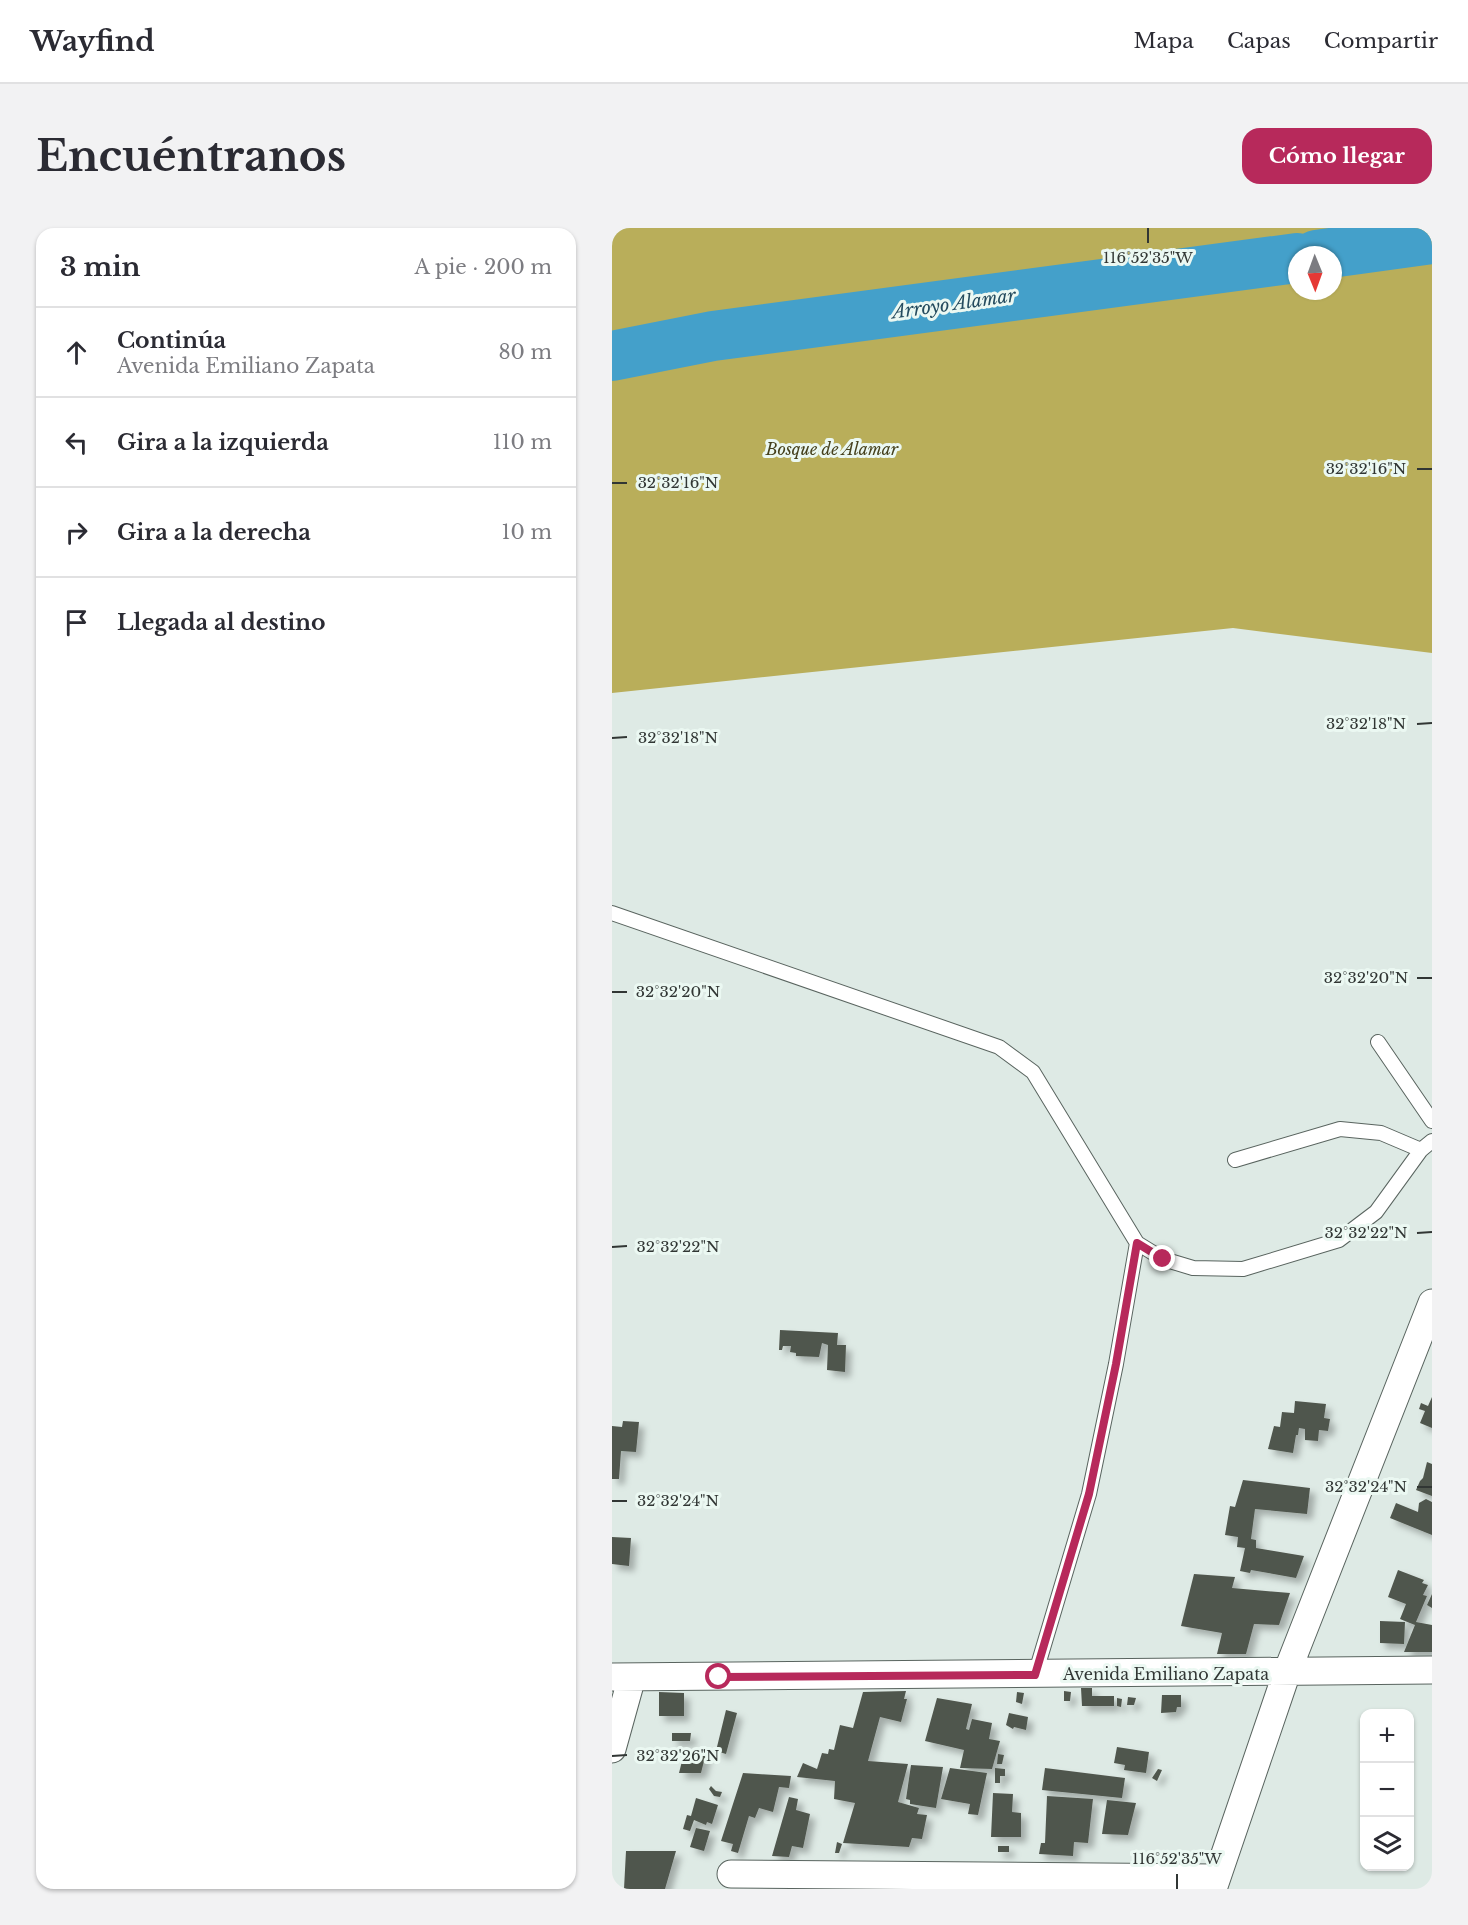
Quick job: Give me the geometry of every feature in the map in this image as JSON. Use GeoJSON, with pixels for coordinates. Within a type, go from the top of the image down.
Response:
{"type":"FeatureCollection","features":[{"type":"Feature","properties":{"kind":"street"},"geometry":{"type":"LineString","coordinates":[[731,1874],[1214,1883],[1287,1672],[1432,1303]]}},
{"type":"Feature","properties":{"kind":"street","name":"Avenida Emiliano Zapata"},"geometry":{"type":"LineString","coordinates":[[622,1677],[1432,1670]]}},
{"type":"Feature","properties":{"kind":"street"},"geometry":{"type":"LineString","coordinates":[[612,1749],[622,1677]]}},
{"type":"Feature","properties":{"kind":"lane"},"geometry":{"type":"LineString","coordinates":[[612,913],[999,1047],[1033,1072],[1137,1243],[1163,1259],[1193,1268],[1243,1269],[1339,1240],[1376,1212],[1426,1146],[1381,1133],[1340,1129],[1235,1160]]}},
{"type":"Feature","properties":{"kind":"lane"},"geometry":{"type":"LineString","coordinates":[[1378,1042],[1432,1121]]}},
{"type":"Feature","properties":{"kind":"lane"},"geometry":{"type":"LineString","coordinates":[[1035,1675],[1089,1494],[1116,1364],[1137,1243]]}},
{"type":"Feature","properties":{"kind":"green space","name":"Bosque de Alamar"},"geometry":{"type":"Polygon","coordinates":[[[612,228],[1432,228],[1432,653],[1233,628],[612,693],[612,228]]]}},
{"type":"Feature","properties":{"kind":"building"},"geometry":{"type":"Polygon","coordinates":[[[780,1330],[838,1333],[837,1345],[846,1345],[845,1372],[827,1370],[828,1345],[822,1343],[819,1357],[796,1356],[796,1353],[790,1352],[791,1346],[783,1346],[782,1350],[779,1350],[780,1330]]]}},
{"type":"Feature","properties":{"kind":"building"},"geometry":{"type":"Polygon","coordinates":[[[1432,1397],[1432,1428],[1420,1423],[1425,1411],[1419,1409],[1421,1403],[1428,1406],[1432,1397]]]}},
{"type":"Feature","properties":{"kind":"building"},"geometry":{"type":"Polygon","coordinates":[[[1295,1401],[1326,1404],[1324,1418],[1330,1419],[1328,1431],[1319,1430],[1318,1441],[1305,1440],[1305,1429],[1299,1428],[1293,1453],[1268,1449],[1274,1426],[1280,1427],[1282,1412],[1294,1413],[1295,1401]]]}},
{"type":"Feature","properties":{"kind":"building"},"geometry":{"type":"Polygon","coordinates":[[[623,1421],[639,1422],[636,1452],[621,1451],[619,1479],[612,1479],[612,1426],[622,1427],[623,1421]]]}},
{"type":"Feature","properties":{"kind":"building"},"geometry":{"type":"Polygon","coordinates":[[[1427,1462],[1432,1464],[1432,1496],[1416,1490],[1423,1478],[1427,1462]]]}},
{"type":"Feature","properties":{"kind":"building"},"geometry":{"type":"Polygon","coordinates":[[[1243,1480],[1310,1488],[1307,1514],[1255,1509],[1251,1539],[1256,1540],[1256,1548],[1304,1556],[1296,1578],[1251,1570],[1250,1573],[1240,1571],[1245,1548],[1237,1547],[1238,1537],[1225,1535],[1230,1506],[1235,1507],[1243,1480]]]}},
{"type":"Feature","properties":{"kind":"building"},"geometry":{"type":"Polygon","coordinates":[[[1426,1499],[1432,1502],[1432,1535],[1390,1518],[1396,1503],[1418,1512],[1419,1503],[1426,1499]]]}},
{"type":"Feature","properties":{"kind":"building"},"geometry":{"type":"Polygon","coordinates":[[[612,1537],[631,1538],[629,1566],[612,1564],[612,1537]]]}},
{"type":"Feature","properties":{"kind":"building"},"geometry":{"type":"Polygon","coordinates":[[[1398,1570],[1424,1580],[1422,1583],[1428,1585],[1423,1595],[1427,1596],[1416,1622],[1432,1625],[1432,1652],[1404,1652],[1415,1625],[1400,1619],[1406,1604],[1388,1597],[1398,1570]]]}},
{"type":"Feature","properties":{"kind":"building"},"geometry":{"type":"Polygon","coordinates":[[[1194,1574],[1235,1577],[1232,1588],[1290,1593],[1279,1625],[1254,1624],[1246,1654],[1217,1654],[1222,1633],[1181,1626],[1194,1574]]]}},
{"type":"Feature","properties":{"kind":"building"},"geometry":{"type":"Polygon","coordinates":[[[1432,1594],[1432,1608],[1427,1605],[1432,1594]]]}},
{"type":"Feature","properties":{"kind":"building"},"geometry":{"type":"Polygon","coordinates":[[[1380,1621],[1405,1622],[1404,1644],[1380,1643],[1380,1621]]]}},
{"type":"Feature","properties":{"kind":"building"},"geometry":{"type":"Polygon","coordinates":[[[1081,1688],[1092,1688],[1092,1696],[1114,1696],[1114,1706],[1082,1706],[1081,1688]]]}},
{"type":"Feature","properties":{"kind":"building"},"geometry":{"type":"Polygon","coordinates":[[[906,1691],[904,1699],[907,1699],[901,1722],[880,1717],[868,1761],[908,1764],[898,1802],[919,1808],[917,1814],[927,1815],[922,1839],[912,1838],[909,1847],[843,1843],[855,1803],[834,1799],[835,1781],[797,1777],[803,1763],[817,1769],[822,1753],[828,1754],[829,1749],[834,1750],[840,1725],[853,1728],[863,1692],[906,1691]]]}},
{"type":"Feature","properties":{"kind":"building"},"geometry":{"type":"Polygon","coordinates":[[[1064,1691],[1071,1692],[1070,1701],[1064,1701],[1064,1691]]]}},
{"type":"Feature","properties":{"kind":"building"},"geometry":{"type":"Polygon","coordinates":[[[659,1692],[684,1693],[684,1716],[659,1716],[659,1692]]]}},
{"type":"Feature","properties":{"kind":"building"},"geometry":{"type":"Polygon","coordinates":[[[1017,1692],[1024,1693],[1022,1704],[1016,1702],[1017,1692]]]}},
{"type":"Feature","properties":{"kind":"building"},"geometry":{"type":"Polygon","coordinates":[[[1162,1695],[1181,1695],[1181,1707],[1177,1707],[1176,1712],[1161,1713],[1162,1695]]]}},
{"type":"Feature","properties":{"kind":"building"},"geometry":{"type":"Polygon","coordinates":[[[1128,1697],[1136,1698],[1134,1705],[1127,1705],[1128,1697]]]}},
{"type":"Feature","properties":{"kind":"building"},"geometry":{"type":"Polygon","coordinates":[[[937,1698],[972,1704],[966,1729],[969,1730],[972,1719],[992,1723],[989,1739],[1000,1741],[992,1769],[960,1768],[964,1750],[925,1741],[937,1698]]]}},
{"type":"Feature","properties":{"kind":"building"},"geometry":{"type":"Polygon","coordinates":[[[1117,1698],[1122,1699],[1121,1707],[1117,1706],[1117,1698]]]}},
{"type":"Feature","properties":{"kind":"building"},"geometry":{"type":"Polygon","coordinates":[[[726,1710],[737,1713],[726,1754],[716,1751],[726,1710]]]}},
{"type":"Feature","properties":{"kind":"building"},"geometry":{"type":"Polygon","coordinates":[[[1009,1713],[1028,1717],[1026,1730],[1014,1727],[1013,1729],[1006,1725],[1009,1713]]]}},
{"type":"Feature","properties":{"kind":"building"},"geometry":{"type":"Polygon","coordinates":[[[672,1733],[691,1733],[690,1741],[672,1741],[672,1733]]]}},
{"type":"Feature","properties":{"kind":"building"},"geometry":{"type":"Polygon","coordinates":[[[1117,1747],[1149,1752],[1146,1773],[1124,1770],[1125,1765],[1114,1763],[1117,1747]]]}},
{"type":"Feature","properties":{"kind":"building"},"geometry":{"type":"Polygon","coordinates":[[[684,1753],[706,1753],[701,1773],[679,1773],[684,1753]]]}},
{"type":"Feature","properties":{"kind":"building"},"geometry":{"type":"Polygon","coordinates":[[[998,1754],[1004,1755],[1002,1764],[997,1764],[998,1754]]]}},
{"type":"Feature","properties":{"kind":"building"},"geometry":{"type":"Polygon","coordinates":[[[911,1765],[943,1767],[936,1808],[910,1804],[910,1800],[906,1799],[911,1765]]]}},
{"type":"Feature","properties":{"kind":"building"},"geometry":{"type":"Polygon","coordinates":[[[950,1768],[987,1773],[978,1815],[968,1814],[970,1804],[941,1799],[950,1768]]]}},
{"type":"Feature","properties":{"kind":"building"},"geometry":{"type":"Polygon","coordinates":[[[995,1768],[1005,1769],[1005,1776],[1000,1776],[1000,1783],[995,1783],[995,1768]]]}},
{"type":"Feature","properties":{"kind":"building"},"geometry":{"type":"Polygon","coordinates":[[[1045,1768],[1125,1778],[1122,1798],[1042,1790],[1045,1768]]]}},
{"type":"Feature","properties":{"kind":"building"},"geometry":{"type":"Polygon","coordinates":[[[1158,1769],[1162,1770],[1157,1781],[1152,1778],[1158,1769]]]}},
{"type":"Feature","properties":{"kind":"building"},"geometry":{"type":"Polygon","coordinates":[[[743,1773],[791,1776],[789,1788],[779,1787],[773,1812],[759,1808],[755,1818],[749,1816],[738,1853],[731,1851],[733,1844],[721,1841],[743,1773]]]}},
{"type":"Feature","properties":{"kind":"building"},"geometry":{"type":"Polygon","coordinates":[[[711,1786],[716,1791],[722,1792],[720,1797],[714,1796],[709,1789],[711,1786]]]}},
{"type":"Feature","properties":{"kind":"building"},"geometry":{"type":"Polygon","coordinates":[[[993,1793],[1013,1794],[1012,1812],[1021,1813],[1021,1837],[991,1837],[993,1793]]]}},
{"type":"Feature","properties":{"kind":"building"},"geometry":{"type":"Polygon","coordinates":[[[1047,1796],[1093,1799],[1088,1843],[1074,1842],[1073,1856],[1039,1854],[1041,1843],[1045,1843],[1047,1796]]]}},
{"type":"Feature","properties":{"kind":"building"},"geometry":{"type":"Polygon","coordinates":[[[789,1797],[798,1799],[796,1810],[810,1814],[803,1848],[792,1846],[789,1857],[772,1856],[789,1797]]]}},
{"type":"Feature","properties":{"kind":"building"},"geometry":{"type":"Polygon","coordinates":[[[696,1798],[718,1805],[712,1824],[707,1822],[706,1825],[694,1820],[690,1831],[683,1829],[687,1815],[691,1816],[696,1798]]]}},
{"type":"Feature","properties":{"kind":"building"},"geometry":{"type":"Polygon","coordinates":[[[1107,1800],[1136,1803],[1128,1835],[1102,1834],[1107,1800]]]}},
{"type":"Feature","properties":{"kind":"building"},"geometry":{"type":"Polygon","coordinates":[[[696,1828],[710,1831],[704,1851],[690,1847],[696,1828]]]}},
{"type":"Feature","properties":{"kind":"building"},"geometry":{"type":"Polygon","coordinates":[[[837,1842],[842,1844],[839,1853],[835,1853],[837,1842]]]}},
{"type":"Feature","properties":{"kind":"building"},"geometry":{"type":"Polygon","coordinates":[[[998,1846],[1009,1846],[1009,1852],[998,1852],[998,1846]]]}},
{"type":"Feature","properties":{"kind":"building"},"geometry":{"type":"Polygon","coordinates":[[[626,1851],[676,1851],[665,1889],[624,1889],[626,1851]]]}},
{"type":"Feature","properties":{"kind":"waterway","name":"Arroyo Alamar"},"geometry":{"type":"LineString","coordinates":[[1342,251],[1432,239]]}},
{"type":"Feature","properties":{"kind":"waterway","name":"Arroyo Alamar"},"geometry":{"type":"LineString","coordinates":[[612,356],[713,336],[1288,259]]}},
{"type":"Feature","properties":{"kind":"route"},"geometry":{"type":"LineString","coordinates":[[719,1677],[1035,1675],[1089,1494],[1116,1364],[1137,1243],[1163,1259]]}}]}
